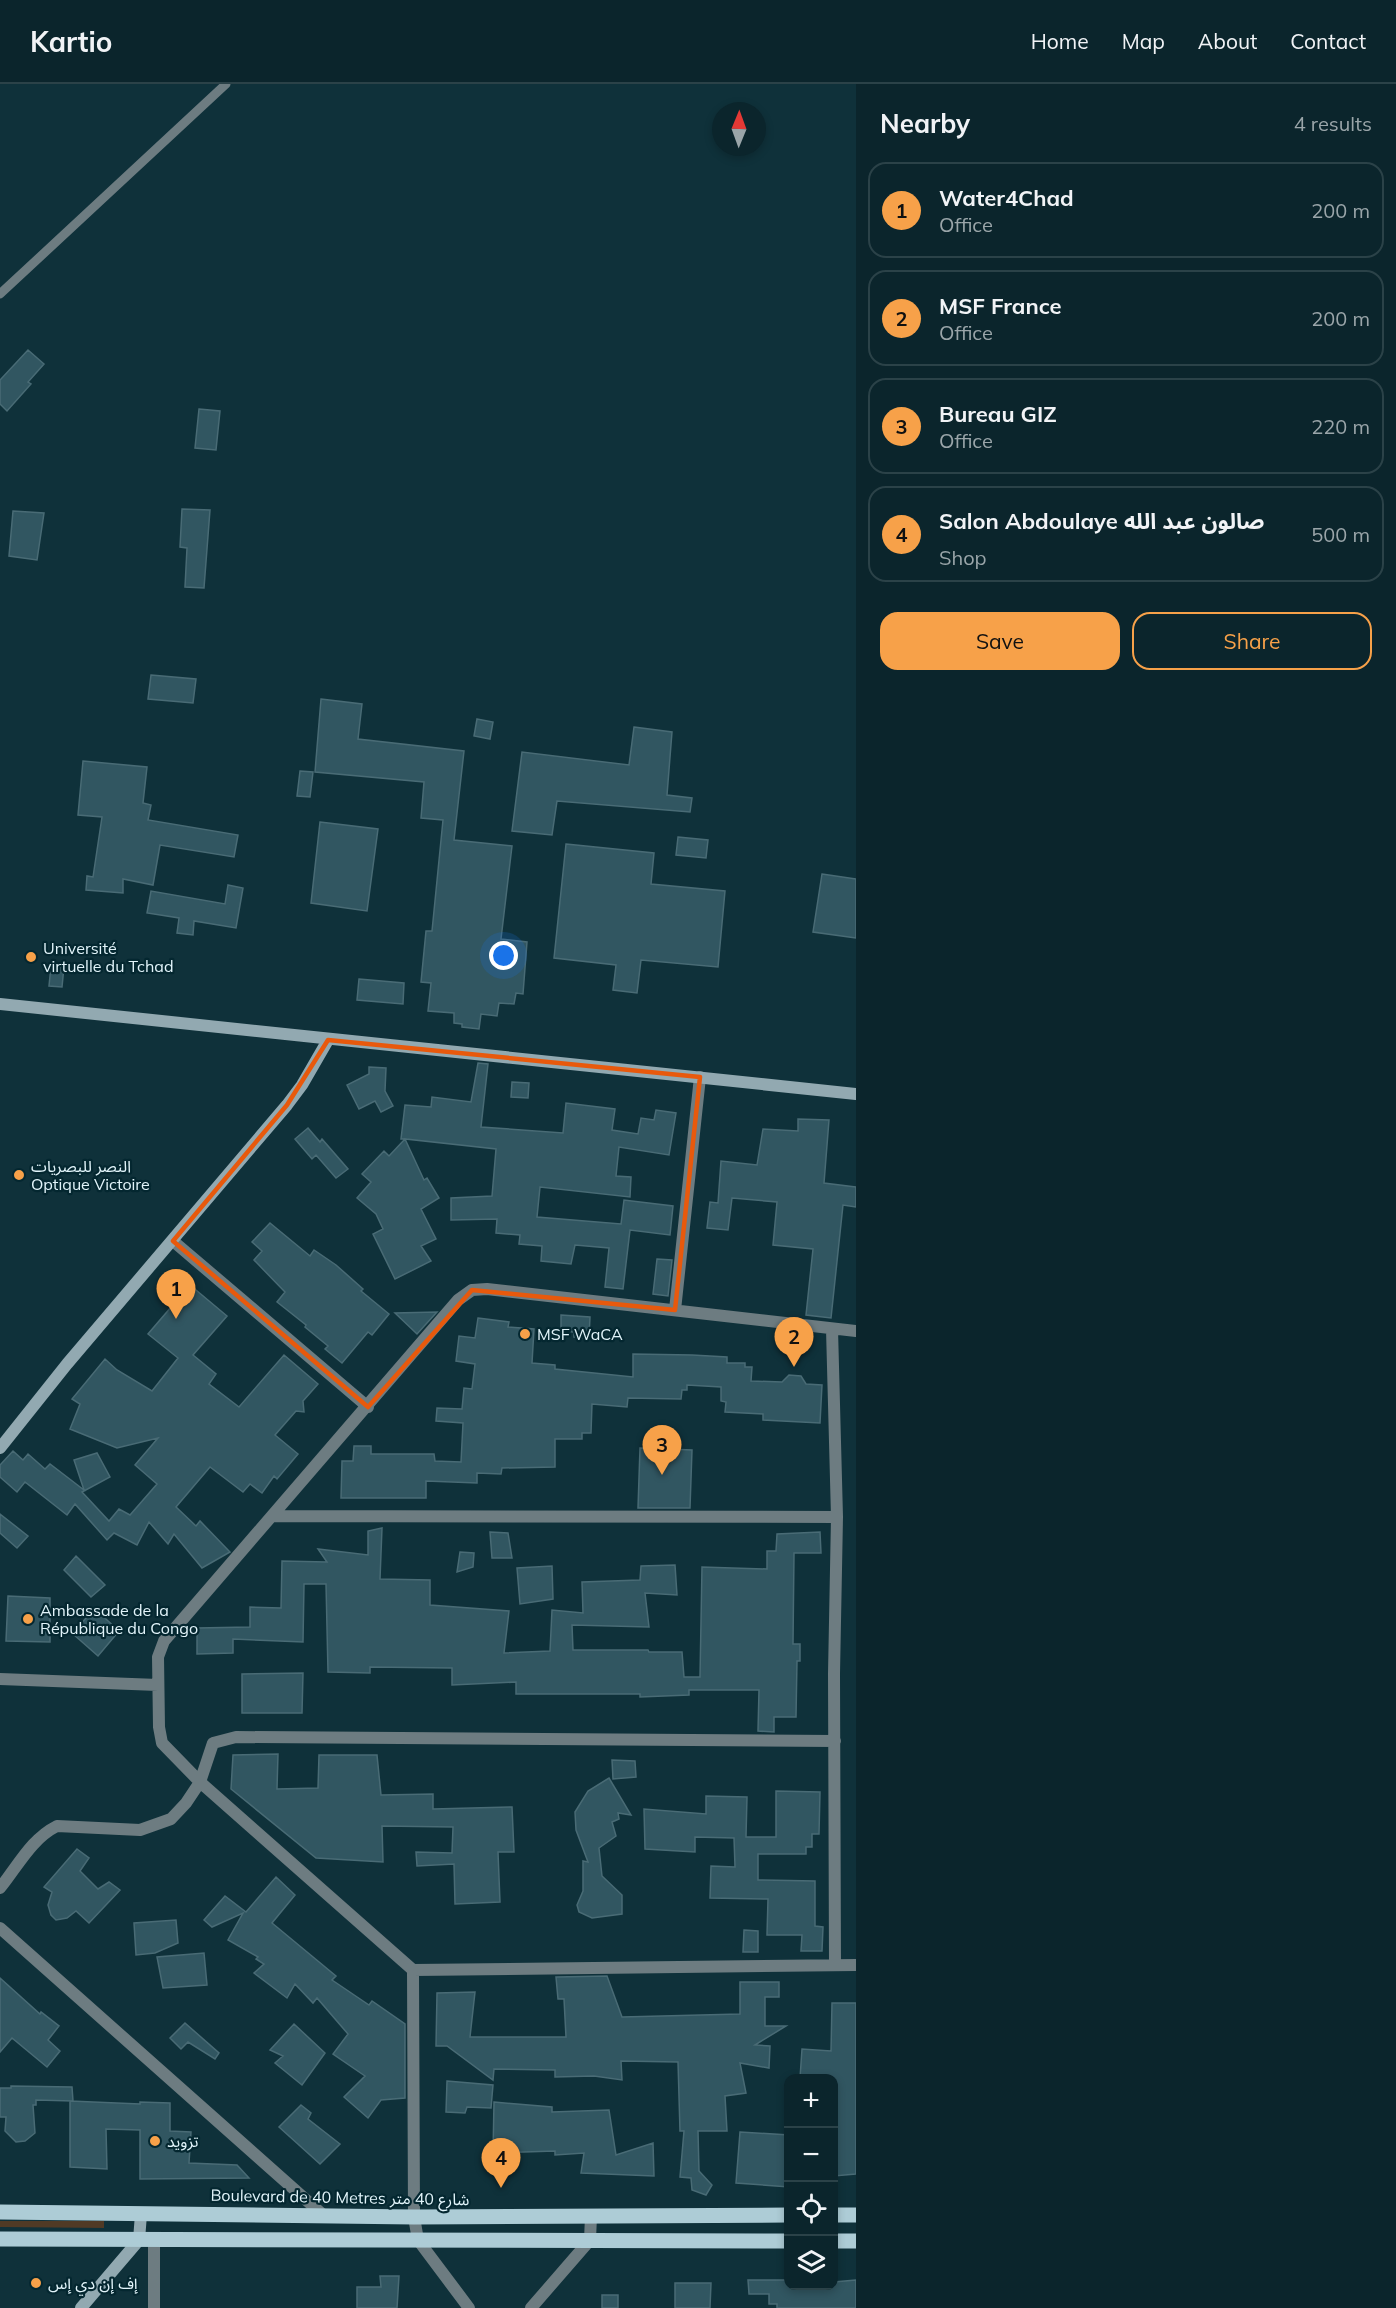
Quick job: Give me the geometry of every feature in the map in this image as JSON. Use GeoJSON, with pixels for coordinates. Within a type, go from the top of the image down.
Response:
{"type":"FeatureCollection","features":[{"type":"Feature","properties":{"kind":"main road","name":"Boulevard de 40 Metres شارع 40 متر"},"geometry":{"type":"LineString","coordinates":[[0,2212],[322,2214],[414,2217],[784,2215]]}},
{"type":"Feature","properties":{"kind":"main road"},"geometry":{"type":"LineString","coordinates":[[838,2215],[856,2215]]}},
{"type":"Feature","properties":{"kind":"main road"},"geometry":{"type":"LineString","coordinates":[[0,2239],[784,2241]]}},
{"type":"Feature","properties":{"kind":"main road"},"geometry":{"type":"LineString","coordinates":[[838,2241],[856,2241]]}},
{"type":"Feature","properties":{"kind":"street"},"geometry":{"type":"LineString","coordinates":[[0,1004],[856,1094]]}},
{"type":"Feature","properties":{"kind":"street"},"geometry":{"type":"LineString","coordinates":[[0,1448],[67,1364],[292,1098],[328,1040]]}},
{"type":"Feature","properties":{"kind":"street"},"geometry":{"type":"LineString","coordinates":[[675,1310],[700,1077]]}},
{"type":"Feature","properties":{"kind":"street"},"geometry":{"type":"LineString","coordinates":[[173,1241],[368,1407]]}},
{"type":"Feature","properties":{"kind":"street"},"geometry":{"type":"LineString","coordinates":[[856,1331],[488,1288],[471,1290],[458,1300],[164,1641],[158,1657],[159,1726],[162,1743],[200,1782],[413,1970],[856,1965]]}},
{"type":"Feature","properties":{"kind":"street"},"geometry":{"type":"LineString","coordinates":[[832,1329],[837,1516],[834,1741],[835,1965]]}},
{"type":"Feature","properties":{"kind":"street"},"geometry":{"type":"LineString","coordinates":[[272,1516],[837,1516]]}},
{"type":"Feature","properties":{"kind":"street"},"geometry":{"type":"LineString","coordinates":[[0,1679],[158,1685]]}},
{"type":"Feature","properties":{"kind":"street"},"geometry":{"type":"LineString","coordinates":[[0,1888],[33,1844],[57,1826],[140,1830],[171,1819],[186,1803],[200,1782],[213,1743],[236,1737],[834,1741]]}},
{"type":"Feature","properties":{"kind":"street"},"geometry":{"type":"LineString","coordinates":[[0,1928],[322,2214]]}},
{"type":"Feature","properties":{"kind":"street"},"geometry":{"type":"LineString","coordinates":[[413,1970],[414,2217],[418,2240],[469,2308]]}},
{"type":"Feature","properties":{"kind":"street"},"geometry":{"type":"LineString","coordinates":[[141,2214],[154,2308]]}},
{"type":"Feature","properties":{"kind":"street"},"geometry":{"type":"LineString","coordinates":[[531,2308],[590,2240],[591,2216]]}},
{"type":"Feature","properties":{"kind":"street"},"geometry":{"type":"LineString","coordinates":[[81,2308],[146,2240]]}},
{"type":"Feature","properties":{"kind":"lane"},"geometry":{"type":"LineString","coordinates":[[0,294],[226,84]]}},
{"type":"Feature","properties":{"kind":"highlighted area"},"geometry":{"type":"Polygon","coordinates":[[[328,1040],[700,1077],[675,1310],[472,1290],[368,1407],[173,1241],[287,1105],[328,1040]]]}},
{"type":"Feature","properties":{"kind":"shaded area"},"geometry":{"type":"Polygon","coordinates":[[[0,2221],[104,2221],[104,2228],[0,2227],[0,2221]]]}},
{"type":"Feature","properties":{"kind":"building"},"geometry":{"type":"Polygon","coordinates":[[[28,350],[44,364],[28,382],[31,384],[7,411],[0,404],[0,380],[28,350]]]}},
{"type":"Feature","properties":{"kind":"building"},"geometry":{"type":"Polygon","coordinates":[[[199,409],[220,411],[216,450],[195,448],[199,409]]]}},
{"type":"Feature","properties":{"kind":"building"},"geometry":{"type":"Polygon","coordinates":[[[182,509],[210,510],[204,588],[185,587],[187,548],[180,547],[182,509]]]}},
{"type":"Feature","properties":{"kind":"building"},"geometry":{"type":"Polygon","coordinates":[[[13,511],[44,513],[37,560],[9,556],[13,511]]]}},
{"type":"Feature","properties":{"kind":"building"},"geometry":{"type":"Polygon","coordinates":[[[151,675],[196,679],[193,703],[148,699],[151,675]]]}},
{"type":"Feature","properties":{"kind":"building"},"geometry":{"type":"Polygon","coordinates":[[[321,699],[362,704],[358,739],[464,751],[454,840],[512,846],[501,939],[527,942],[523,994],[516,993],[514,1004],[499,1003],[497,1016],[481,1014],[479,1029],[462,1027],[462,1024],[454,1023],[454,1013],[428,1011],[431,983],[421,982],[426,931],[432,931],[443,820],[421,818],[424,782],[315,772],[321,699]]]}},
{"type":"Feature","properties":{"kind":"building"},"geometry":{"type":"Polygon","coordinates":[[[477,719],[493,722],[490,739],[474,736],[477,719]]]}},
{"type":"Feature","properties":{"kind":"building"},"geometry":{"type":"Polygon","coordinates":[[[634,727],[672,732],[667,795],[692,798],[690,812],[557,801],[552,835],[512,831],[522,752],[629,765],[634,727]]]}},
{"type":"Feature","properties":{"kind":"building"},"geometry":{"type":"Polygon","coordinates":[[[83,761],[147,767],[143,803],[151,805],[148,820],[238,835],[234,857],[160,845],[153,885],[123,879],[123,893],[86,890],[87,876],[93,877],[102,817],[78,815],[83,761]]]}},
{"type":"Feature","properties":{"kind":"building"},"geometry":{"type":"Polygon","coordinates":[[[300,771],[313,772],[310,797],[297,796],[300,771]]]}},
{"type":"Feature","properties":{"kind":"building"},"geometry":{"type":"Polygon","coordinates":[[[320,822],[378,829],[367,911],[311,903],[320,822]]]}},
{"type":"Feature","properties":{"kind":"building"},"geometry":{"type":"Polygon","coordinates":[[[678,837],[708,840],[706,858],[676,855],[678,837]]]}},
{"type":"Feature","properties":{"kind":"building"},"geometry":{"type":"Polygon","coordinates":[[[566,844],[654,853],[651,884],[725,891],[718,967],[641,960],[637,993],[613,990],[616,965],[554,958],[566,844]]]}},
{"type":"Feature","properties":{"kind":"building"},"geometry":{"type":"Polygon","coordinates":[[[822,874],[856,879],[856,938],[813,932],[822,874]]]}},
{"type":"Feature","properties":{"kind":"building"},"geometry":{"type":"Polygon","coordinates":[[[228,885],[243,888],[236,928],[194,921],[193,935],[177,933],[179,918],[147,913],[151,891],[225,904],[228,885]]]}},
{"type":"Feature","properties":{"kind":"building"},"geometry":{"type":"Polygon","coordinates":[[[51,966],[64,967],[62,987],[49,986],[51,966]]]}},
{"type":"Feature","properties":{"kind":"building"},"geometry":{"type":"Polygon","coordinates":[[[359,979],[404,983],[403,1004],[357,1000],[359,979]]]}},
{"type":"Feature","properties":{"kind":"building"},"geometry":{"type":"Polygon","coordinates":[[[478,1063],[488,1064],[481,1127],[563,1133],[566,1103],[615,1109],[612,1130],[638,1134],[641,1118],[654,1120],[656,1110],[676,1113],[669,1155],[619,1147],[616,1176],[631,1177],[630,1197],[540,1187],[537,1217],[621,1224],[624,1200],[673,1206],[670,1235],[630,1230],[623,1289],[605,1287],[609,1248],[575,1245],[571,1264],[541,1261],[542,1246],[519,1244],[520,1235],[496,1233],[497,1219],[451,1220],[451,1198],[492,1196],[496,1149],[401,1139],[405,1105],[431,1107],[432,1097],[471,1102],[478,1063]]]}},
{"type":"Feature","properties":{"kind":"building"},"geometry":{"type":"Polygon","coordinates":[[[369,1067],[386,1068],[385,1091],[393,1106],[381,1112],[375,1101],[359,1109],[347,1085],[369,1074],[369,1067]]]}},
{"type":"Feature","properties":{"kind":"building"},"geometry":{"type":"Polygon","coordinates":[[[512,1082],[529,1083],[528,1098],[511,1097],[512,1082]]]}},
{"type":"Feature","properties":{"kind":"building"},"geometry":{"type":"Polygon","coordinates":[[[798,1119],[829,1120],[824,1183],[856,1187],[856,1207],[843,1205],[831,1318],[806,1315],[813,1249],[773,1245],[777,1202],[732,1198],[728,1230],[707,1228],[710,1202],[718,1203],[721,1161],[757,1165],[763,1129],[798,1131],[798,1119]]]}},
{"type":"Feature","properties":{"kind":"building"},"geometry":{"type":"Polygon","coordinates":[[[308,1128],[320,1142],[322,1139],[348,1169],[336,1178],[316,1155],[312,1159],[295,1139],[308,1128]]]}},
{"type":"Feature","properties":{"kind":"building"},"geometry":{"type":"Polygon","coordinates":[[[405,1139],[424,1180],[427,1178],[439,1198],[421,1209],[436,1239],[421,1246],[431,1261],[395,1279],[373,1234],[383,1229],[376,1214],[357,1198],[371,1182],[362,1174],[384,1151],[389,1156],[405,1139]]]}},
{"type":"Feature","properties":{"kind":"building"},"geometry":{"type":"Polygon","coordinates":[[[270,1223],[310,1256],[314,1250],[336,1265],[363,1289],[361,1291],[389,1314],[372,1335],[368,1332],[342,1363],[325,1349],[328,1346],[305,1327],[306,1325],[277,1302],[285,1292],[254,1260],[262,1251],[252,1242],[270,1223]]]}},
{"type":"Feature","properties":{"kind":"building"},"geometry":{"type":"Polygon","coordinates":[[[657,1259],[672,1260],[668,1296],[653,1294],[657,1259]]]}},
{"type":"Feature","properties":{"kind":"building"},"geometry":{"type":"Polygon","coordinates":[[[190,1285],[227,1316],[193,1355],[216,1374],[209,1384],[239,1407],[284,1355],[318,1384],[303,1401],[304,1412],[296,1411],[275,1435],[298,1454],[277,1479],[274,1476],[262,1493],[250,1484],[243,1492],[210,1467],[176,1507],[196,1526],[200,1521],[230,1552],[202,1568],[174,1534],[168,1544],[149,1522],[137,1545],[114,1533],[107,1540],[75,1504],[67,1515],[25,1482],[17,1492],[0,1477],[0,1465],[13,1451],[23,1460],[28,1454],[45,1469],[50,1464],[84,1490],[74,1460],[97,1453],[110,1477],[82,1492],[109,1521],[119,1509],[130,1515],[157,1484],[135,1465],[158,1438],[117,1448],[70,1429],[80,1404],[72,1399],[105,1359],[117,1370],[152,1391],[178,1358],[148,1334],[190,1285]]]}},
{"type":"Feature","properties":{"kind":"building"},"geometry":{"type":"Polygon","coordinates":[[[437,1312],[417,1334],[395,1313],[437,1312]]]}},
{"type":"Feature","properties":{"kind":"building"},"geometry":{"type":"Polygon","coordinates":[[[561,1315],[590,1317],[589,1338],[574,1337],[574,1332],[561,1331],[561,1315]]]}},
{"type":"Feature","properties":{"kind":"building"},"geometry":{"type":"Polygon","coordinates":[[[478,1318],[509,1322],[508,1327],[534,1329],[532,1363],[555,1365],[555,1369],[633,1377],[633,1354],[692,1355],[727,1357],[727,1363],[745,1363],[745,1367],[752,1367],[751,1381],[782,1382],[789,1375],[801,1376],[806,1384],[822,1385],[820,1423],[763,1420],[763,1414],[725,1412],[726,1402],[721,1401],[721,1387],[687,1385],[687,1390],[682,1390],[681,1399],[628,1398],[627,1407],[592,1404],[591,1433],[582,1433],[582,1439],[555,1439],[555,1467],[502,1468],[501,1474],[477,1473],[477,1483],[426,1481],[426,1498],[341,1498],[342,1461],[353,1461],[354,1446],[371,1446],[371,1454],[434,1454],[435,1461],[461,1462],[463,1423],[436,1421],[437,1408],[462,1409],[464,1388],[472,1389],[475,1364],[456,1361],[459,1336],[475,1338],[478,1318]]]}},
{"type":"Feature","properties":{"kind":"building"},"geometry":{"type":"Polygon","coordinates":[[[640,1448],[692,1450],[690,1508],[638,1508],[640,1448]]]}},
{"type":"Feature","properties":{"kind":"building"},"geometry":{"type":"Polygon","coordinates":[[[0,1514],[28,1536],[17,1548],[0,1533],[0,1514]]]}},
{"type":"Feature","properties":{"kind":"building"},"geometry":{"type":"Polygon","coordinates":[[[382,1528],[380,1579],[430,1580],[430,1605],[509,1611],[504,1653],[550,1651],[552,1610],[583,1613],[582,1582],[640,1580],[641,1566],[675,1565],[677,1595],[645,1593],[649,1627],[572,1625],[573,1650],[682,1652],[684,1677],[700,1677],[702,1567],[767,1569],[767,1551],[776,1551],[777,1534],[820,1532],[821,1553],[794,1553],[793,1644],[800,1644],[800,1661],[797,1661],[796,1717],[774,1717],[774,1732],[758,1731],[759,1690],[689,1690],[689,1695],[640,1697],[640,1694],[516,1694],[516,1682],[452,1685],[452,1668],[370,1667],[370,1673],[328,1672],[326,1584],[304,1584],[303,1642],[233,1639],[233,1653],[197,1654],[197,1628],[250,1627],[250,1607],[281,1608],[282,1561],[327,1562],[318,1549],[368,1555],[368,1531],[382,1528]]]}},
{"type":"Feature","properties":{"kind":"building"},"geometry":{"type":"Polygon","coordinates":[[[490,1532],[508,1533],[512,1558],[492,1558],[490,1532]]]}},
{"type":"Feature","properties":{"kind":"building"},"geometry":{"type":"Polygon","coordinates":[[[460,1552],[474,1553],[473,1567],[457,1572],[460,1552]]]}},
{"type":"Feature","properties":{"kind":"building"},"geometry":{"type":"Polygon","coordinates":[[[76,1556],[105,1585],[91,1597],[64,1570],[76,1556]]]}},
{"type":"Feature","properties":{"kind":"building"},"geometry":{"type":"Polygon","coordinates":[[[552,1566],[553,1599],[520,1604],[517,1568],[552,1566]]]}},
{"type":"Feature","properties":{"kind":"building","name":"Ambassade de la République du Congo"},"geometry":{"type":"Polygon","coordinates":[[[8,1596],[50,1598],[50,1642],[6,1641],[8,1596]]]}},
{"type":"Feature","properties":{"kind":"building"},"geometry":{"type":"Polygon","coordinates":[[[94,1608],[119,1631],[98,1656],[73,1634],[94,1608]]]}},
{"type":"Feature","properties":{"kind":"building"},"geometry":{"type":"Polygon","coordinates":[[[303,1673],[302,1713],[242,1713],[242,1674],[303,1673]]]}},
{"type":"Feature","properties":{"kind":"building"},"geometry":{"type":"Polygon","coordinates":[[[278,1754],[277,1789],[318,1788],[319,1755],[377,1755],[381,1795],[433,1794],[433,1809],[512,1807],[514,1852],[498,1852],[500,1902],[455,1904],[454,1864],[417,1866],[416,1852],[452,1853],[453,1827],[382,1826],[383,1862],[316,1858],[231,1789],[233,1755],[278,1754]]]}},
{"type":"Feature","properties":{"kind":"building"},"geometry":{"type":"Polygon","coordinates":[[[612,1760],[635,1761],[636,1777],[613,1779],[612,1760]]]}},
{"type":"Feature","properties":{"kind":"building"},"geometry":{"type":"Polygon","coordinates":[[[609,1778],[631,1815],[618,1813],[619,1819],[612,1822],[616,1836],[599,1848],[602,1876],[622,1895],[622,1914],[592,1918],[579,1912],[577,1905],[583,1891],[583,1861],[588,1862],[576,1830],[575,1812],[588,1791],[609,1778]]]}},
{"type":"Feature","properties":{"kind":"building"},"geometry":{"type":"Polygon","coordinates":[[[776,1791],[820,1792],[819,1834],[812,1834],[812,1847],[806,1847],[806,1854],[758,1854],[758,1880],[815,1881],[815,1926],[823,1927],[822,1951],[801,1951],[802,1935],[767,1935],[768,1899],[710,1898],[711,1866],[735,1867],[734,1838],[695,1837],[695,1852],[645,1849],[644,1809],[706,1814],[706,1796],[747,1797],[746,1837],[776,1837],[776,1791]]]}},
{"type":"Feature","properties":{"kind":"building"},"geometry":{"type":"Polygon","coordinates":[[[77,1849],[89,1858],[80,1871],[98,1889],[109,1882],[120,1890],[89,1923],[76,1911],[67,1918],[56,1920],[51,1915],[48,1905],[52,1892],[44,1887],[77,1849]]]}},
{"type":"Feature","properties":{"kind":"building"},"geometry":{"type":"Polygon","coordinates":[[[276,1877],[295,1895],[272,1923],[336,1976],[332,1980],[369,2005],[372,2001],[405,2024],[405,2098],[381,2100],[368,2118],[344,2097],[365,2076],[333,2054],[348,2034],[317,1998],[313,2003],[295,1984],[287,1998],[254,1973],[264,1964],[256,1959],[258,1957],[228,1940],[243,1913],[212,1927],[204,1920],[225,1896],[246,1912],[276,1877]]]}},
{"type":"Feature","properties":{"kind":"building"},"geometry":{"type":"Polygon","coordinates":[[[176,1920],[178,1943],[155,1953],[136,1955],[134,1923],[176,1920]]]}},
{"type":"Feature","properties":{"kind":"building"},"geometry":{"type":"Polygon","coordinates":[[[744,1930],[758,1931],[758,1952],[743,1952],[744,1930]]]}},
{"type":"Feature","properties":{"kind":"building"},"geometry":{"type":"Polygon","coordinates":[[[204,1953],[207,1985],[163,1988],[157,1957],[204,1953]]]}},
{"type":"Feature","properties":{"kind":"building"},"geometry":{"type":"Polygon","coordinates":[[[607,1976],[622,2017],[740,2014],[740,1982],[779,1982],[779,1997],[765,1997],[765,2026],[786,2026],[755,2045],[770,2046],[769,2068],[740,2063],[746,2093],[725,2096],[727,2131],[698,2131],[699,2171],[712,2185],[706,2195],[692,2190],[691,2178],[680,2177],[684,2131],[680,2131],[678,2062],[621,2061],[622,2080],[594,2076],[555,2077],[555,2070],[494,2069],[493,2080],[447,2046],[436,2046],[437,1993],[475,1992],[470,2037],[566,2037],[564,1999],[558,1999],[556,1977],[607,1976]]]}},
{"type":"Feature","properties":{"kind":"building"},"geometry":{"type":"Polygon","coordinates":[[[0,1978],[40,2014],[41,2012],[59,2026],[48,2040],[60,2051],[47,2067],[12,2038],[0,2052],[0,1978]]]}},
{"type":"Feature","properties":{"kind":"building"},"geometry":{"type":"Polygon","coordinates":[[[832,2003],[856,2003],[856,2174],[838,2176],[838,2074],[800,2074],[802,2049],[831,2051],[832,2003]]]}},
{"type":"Feature","properties":{"kind":"building"},"geometry":{"type":"Polygon","coordinates":[[[185,2023],[219,2053],[215,2059],[188,2042],[181,2049],[170,2038],[185,2023]]]}},
{"type":"Feature","properties":{"kind":"building"},"geometry":{"type":"Polygon","coordinates":[[[294,2024],[325,2053],[302,2085],[275,2063],[283,2056],[270,2050],[294,2024]]]}},
{"type":"Feature","properties":{"kind":"building"},"geometry":{"type":"Polygon","coordinates":[[[447,2081],[493,2085],[491,2108],[467,2107],[465,2113],[446,2112],[447,2081]]]}},
{"type":"Feature","properties":{"kind":"building"},"geometry":{"type":"Polygon","coordinates":[[[11,2086],[72,2087],[73,2101],[36,2100],[36,2105],[33,2105],[35,2133],[25,2141],[16,2142],[5,2131],[6,2117],[0,2117],[0,2088],[11,2088],[11,2086]]]}},
{"type":"Feature","properties":{"kind":"building"},"geometry":{"type":"Polygon","coordinates":[[[70,2101],[170,2103],[170,2131],[191,2132],[189,2163],[237,2165],[249,2178],[140,2179],[140,2130],[106,2129],[107,2169],[70,2167],[70,2101]]]}},
{"type":"Feature","properties":{"kind":"building"},"geometry":{"type":"Polygon","coordinates":[[[494,2102],[552,2107],[552,2112],[609,2110],[616,2155],[653,2143],[654,2176],[581,2173],[584,2153],[555,2155],[555,2151],[493,2153],[494,2102]]]}},
{"type":"Feature","properties":{"kind":"building"},"geometry":{"type":"Polygon","coordinates":[[[301,2105],[311,2113],[308,2119],[340,2144],[320,2164],[279,2127],[301,2105]]]}},
{"type":"Feature","properties":{"kind":"building"},"geometry":{"type":"Polygon","coordinates":[[[740,2132],[784,2135],[784,2187],[736,2183],[740,2132]]]}},
{"type":"Feature","properties":{"kind":"building"},"geometry":{"type":"Polygon","coordinates":[[[380,2276],[399,2276],[397,2308],[357,2308],[357,2287],[381,2287],[380,2276]]]}},
{"type":"Feature","properties":{"kind":"building"},"geometry":{"type":"Polygon","coordinates":[[[748,2280],[784,2280],[784,2290],[838,2290],[838,2282],[856,2280],[856,2308],[777,2308],[777,2304],[769,2304],[769,2294],[749,2294],[748,2280]]]}},
{"type":"Feature","properties":{"kind":"building"},"geometry":{"type":"Polygon","coordinates":[[[675,2283],[711,2283],[710,2308],[675,2308],[675,2283]]]}},
{"type":"Feature","properties":{"kind":"building"},"geometry":{"type":"Polygon","coordinates":[[[602,2295],[618,2295],[618,2308],[602,2308],[602,2295]]]}},
{"type":"Feature","properties":{"kind":"place","name":"Université virtuelle du Tchad"},"geometry":{"type":"Point","coordinates":[31,957]}},
{"type":"Feature","properties":{"kind":"place","name":"النصر للبصريات Optique Victoire"},"geometry":{"type":"Point","coordinates":[19,1175]}},
{"type":"Feature","properties":{"kind":"place","name":"Water4Chad"},"geometry":{"type":"Point","coordinates":[176,1319]}},
{"type":"Feature","properties":{"kind":"place","name":"MSF WaCA"},"geometry":{"type":"Point","coordinates":[525,1334]}},
{"type":"Feature","properties":{"kind":"place","name":"MSF France"},"geometry":{"type":"Point","coordinates":[794,1367]}},
{"type":"Feature","properties":{"kind":"place","name":"Bureau GIZ"},"geometry":{"type":"Point","coordinates":[662,1475]}},
{"type":"Feature","properties":{"kind":"place","name":"Ambassade de la République du Congo"},"geometry":{"type":"Point","coordinates":[28,1619]}},
{"type":"Feature","properties":{"kind":"place","name":"تزويد"},"geometry":{"type":"Point","coordinates":[155,2141]}},
{"type":"Feature","properties":{"kind":"place","name":"Salon Abdoulaye صالون عبد الله"},"geometry":{"type":"Point","coordinates":[501,2188]}},
{"type":"Feature","properties":{"kind":"place","name":"إف إن دي إس"},"geometry":{"type":"Point","coordinates":[36,2283]}}]}
